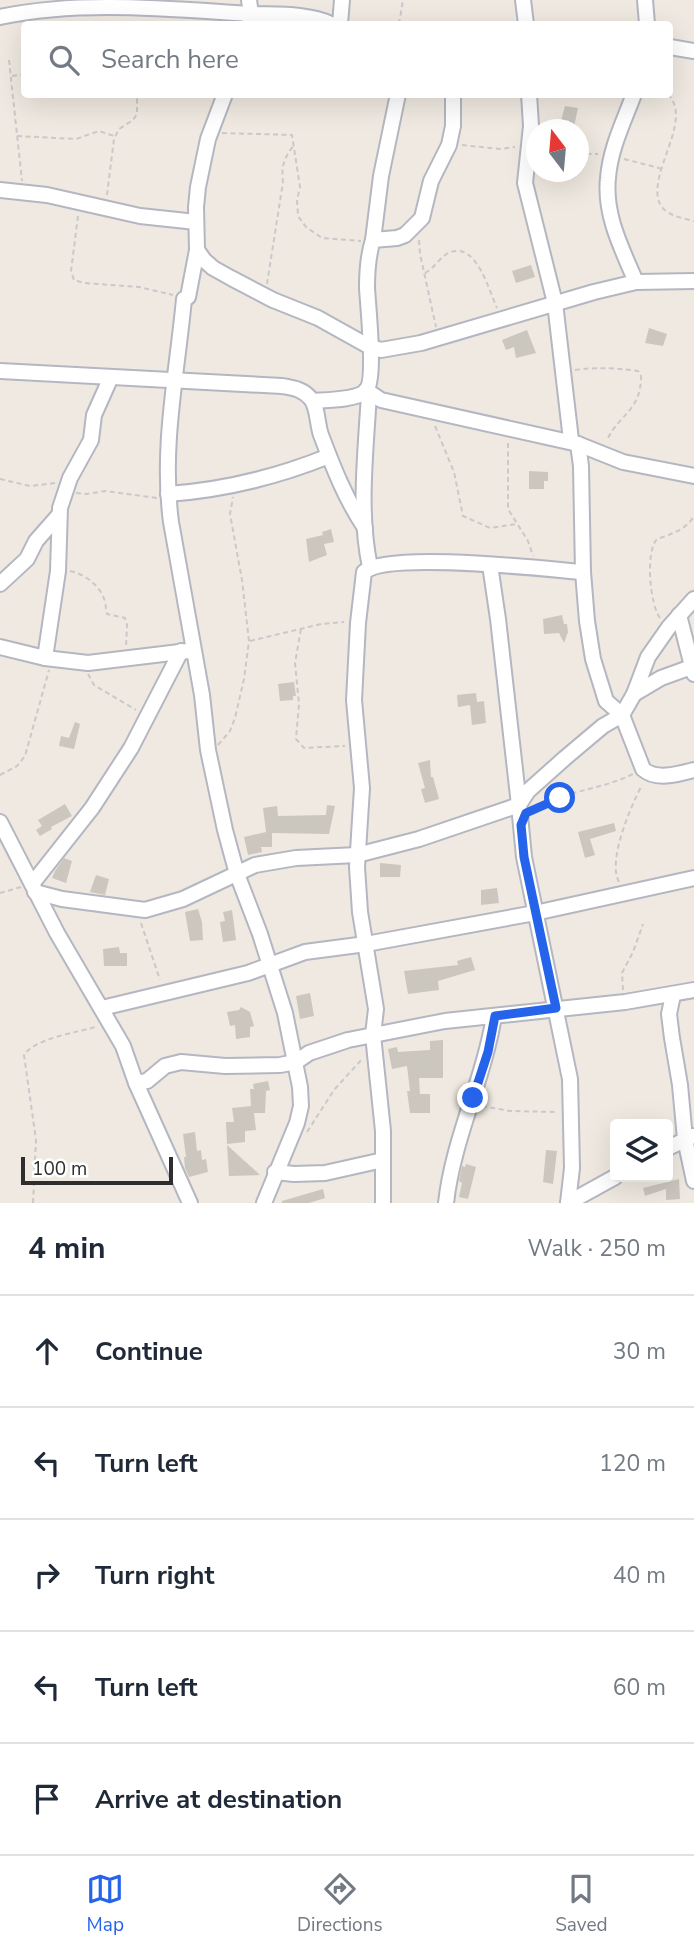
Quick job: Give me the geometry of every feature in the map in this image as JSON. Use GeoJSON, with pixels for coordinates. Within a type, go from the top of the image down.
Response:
{"type":"FeatureCollection","features":[{"type":"Feature","properties":{"kind":"street"},"geometry":{"type":"LineString","coordinates":[[340,21],[342,0]]}},
{"type":"Feature","properties":{"kind":"street"},"geometry":{"type":"LineString","coordinates":[[523,0],[526,21]]}},
{"type":"Feature","properties":{"kind":"street"},"geometry":{"type":"LineString","coordinates":[[647,21],[649,3]]}},
{"type":"Feature","properties":{"kind":"street"},"geometry":{"type":"LineString","coordinates":[[0,17],[74,5],[206,9],[284,15],[315,21]]}},
{"type":"Feature","properties":{"kind":"street"},"geometry":{"type":"LineString","coordinates":[[673,48],[694,51]]}},
{"type":"Feature","properties":{"kind":"street"},"geometry":{"type":"LineString","coordinates":[[224,98],[211,132],[198,187],[197,250],[188,297],[184,299],[174,379],[168,447],[169,496],[187,651],[202,695],[208,750],[225,830],[237,874],[270,963],[285,1013],[302,1106],[264,1203]]}},
{"type":"Feature","properties":{"kind":"street"},"geometry":{"type":"LineString","coordinates":[[370,568],[365,528],[365,444],[371,367],[367,286],[369,253],[377,225],[381,176],[397,98]]}},
{"type":"Feature","properties":{"kind":"street"},"geometry":{"type":"LineString","coordinates":[[373,242],[397,238],[411,231],[420,222],[426,208],[431,181],[446,153],[453,126],[453,98]]}},
{"type":"Feature","properties":{"kind":"street"},"geometry":{"type":"LineString","coordinates":[[529,98],[531,119]]}},
{"type":"Feature","properties":{"kind":"street"},"geometry":{"type":"LineString","coordinates":[[634,98],[612,156],[608,177],[609,208],[636,282]]}},
{"type":"Feature","properties":{"kind":"street"},"geometry":{"type":"LineString","coordinates":[[526,169],[525,183],[555,303],[575,442],[581,466],[583,572],[587,621],[599,684],[606,701],[622,715],[646,772],[660,775],[694,771]]}},
{"type":"Feature","properties":{"kind":"street"},"geometry":{"type":"LineString","coordinates":[[0,190],[77,201],[140,216],[196,222]]}},
{"type":"Feature","properties":{"kind":"street"},"geometry":{"type":"LineString","coordinates":[[197,250],[213,268],[380,350],[439,338],[636,282],[694,281]]}},
{"type":"Feature","properties":{"kind":"street"},"geometry":{"type":"LineString","coordinates":[[0,371],[174,379],[293,388],[303,392],[313,401],[328,456],[365,528]]}},
{"type":"Feature","properties":{"kind":"street"},"geometry":{"type":"LineString","coordinates":[[49,658],[58,571],[58,516],[66,488],[91,440],[94,415],[111,377]]}},
{"type":"Feature","properties":{"kind":"street"},"geometry":{"type":"LineString","coordinates":[[313,401],[368,392],[381,400],[575,442],[623,463],[694,476]]}},
{"type":"Feature","properties":{"kind":"street"},"geometry":{"type":"LineString","coordinates":[[169,496],[273,477],[328,456]]}},
{"type":"Feature","properties":{"kind":"street"},"geometry":{"type":"LineString","coordinates":[[0,584],[27,559],[36,541],[58,516]]}},
{"type":"Feature","properties":{"kind":"street"},"geometry":{"type":"LineString","coordinates":[[383,1203],[383,1160],[374,1040],[376,1009],[358,888],[357,855],[362,788],[354,700],[364,572],[370,568],[404,563],[489,565],[583,572]]}},
{"type":"Feature","properties":{"kind":"street"},"geometry":{"type":"LineString","coordinates":[[489,565],[498,619],[524,857],[569,1070],[572,1168],[568,1203]]}},
{"type":"Feature","properties":{"kind":"street"},"geometry":{"type":"LineString","coordinates":[[33,888],[62,899],[138,910],[161,907],[255,865],[357,855],[419,839],[519,805],[528,791],[565,758],[603,726],[622,715],[634,694],[648,657],[694,599]]}},
{"type":"Feature","properties":{"kind":"street"},"geometry":{"type":"LineString","coordinates":[[634,694],[661,678],[693,669],[674,621]]}},
{"type":"Feature","properties":{"kind":"street"},"geometry":{"type":"LineString","coordinates":[[0,647],[85,663],[187,651]]}},
{"type":"Feature","properties":{"kind":"street"},"geometry":{"type":"LineString","coordinates":[[33,888],[92,808],[131,748],[187,651]]}},
{"type":"Feature","properties":{"kind":"street"},"geometry":{"type":"LineString","coordinates":[[0,822],[33,888],[123,1046],[136,1083],[190,1203]]}},
{"type":"Feature","properties":{"kind":"street"},"geometry":{"type":"LineString","coordinates":[[102,1009],[248,973],[270,963],[315,950],[366,944],[535,913],[694,878]]}},
{"type":"Feature","properties":{"kind":"street"},"geometry":{"type":"LineString","coordinates":[[136,1083],[147,1082],[165,1066],[181,1062],[270,1066],[296,1062],[325,1047],[374,1040],[445,1021],[625,1002],[694,990]]}},
{"type":"Feature","properties":{"kind":"street"},"geometry":{"type":"LineString","coordinates":[[673,995],[670,1024],[694,1181]]}},
{"type":"Feature","properties":{"kind":"street"},"geometry":{"type":"LineString","coordinates":[[446,1203],[450,1174],[488,1052],[495,1016]]}},
{"type":"Feature","properties":{"kind":"street"},"geometry":{"type":"LineString","coordinates":[[673,1145],[689,1137]]}},
{"type":"Feature","properties":{"kind":"street"},"geometry":{"type":"LineString","coordinates":[[275,1172],[325,1173],[383,1160]]}},
{"type":"Feature","properties":{"kind":"street"},"geometry":{"type":"LineString","coordinates":[[568,1203],[610,1180]]}},
{"type":"Feature","properties":{"kind":"path"},"geometry":{"type":"LineString","coordinates":[[400,21],[403,0]]}},
{"type":"Feature","properties":{"kind":"path"},"geometry":{"type":"LineString","coordinates":[[9,60],[23,192]]}},
{"type":"Feature","properties":{"kind":"path"},"geometry":{"type":"LineString","coordinates":[[11,76],[21,74]]}},
{"type":"Feature","properties":{"kind":"path"},"geometry":{"type":"LineString","coordinates":[[106,209],[115,136],[119,129],[133,120],[137,98]]}},
{"type":"Feature","properties":{"kind":"path"},"geometry":{"type":"LineString","coordinates":[[673,98],[679,114],[658,196],[660,206],[668,213],[694,221]]}},
{"type":"Feature","properties":{"kind":"path"},"geometry":{"type":"LineString","coordinates":[[17,136],[76,139],[99,131],[115,136]]}},
{"type":"Feature","properties":{"kind":"path"},"geometry":{"type":"LineString","coordinates":[[211,132],[292,135],[300,187],[298,216],[306,227],[322,237],[373,242]]}},
{"type":"Feature","properties":{"kind":"path"},"geometry":{"type":"LineString","coordinates":[[446,153],[453,147],[463,145],[500,149],[512,148],[526,142]]}},
{"type":"Feature","properties":{"kind":"path"},"geometry":{"type":"LineString","coordinates":[[264,295],[284,182],[282,166],[284,157],[295,144]]}},
{"type":"Feature","properties":{"kind":"path"},"geometry":{"type":"LineString","coordinates":[[589,155],[612,156],[663,169]]}},
{"type":"Feature","properties":{"kind":"path"},"geometry":{"type":"LineString","coordinates":[[77,201],[71,271],[74,280],[84,284],[139,287],[184,299]]}},
{"type":"Feature","properties":{"kind":"path"},"geometry":{"type":"LineString","coordinates":[[420,222],[420,254],[439,338]]}},
{"type":"Feature","properties":{"kind":"path"},"geometry":{"type":"LineString","coordinates":[[425,273],[448,253],[459,251],[468,254],[484,275],[502,320]]}},
{"type":"Feature","properties":{"kind":"path"},"geometry":{"type":"LineString","coordinates":[[564,371],[611,368],[638,371],[641,376],[641,390],[632,410],[614,429],[601,453]]}},
{"type":"Feature","properties":{"kind":"path"},"geometry":{"type":"LineString","coordinates":[[426,409],[454,472],[463,516],[490,528],[516,524]]}},
{"type":"Feature","properties":{"kind":"path"},"geometry":{"type":"LineString","coordinates":[[508,428],[508,509],[528,541],[536,569]]}},
{"type":"Feature","properties":{"kind":"path"},"geometry":{"type":"LineString","coordinates":[[0,479],[30,486],[53,483],[88,494],[105,491],[147,498],[169,496]]}},
{"type":"Feature","properties":{"kind":"path"},"geometry":{"type":"LineString","coordinates":[[208,750],[221,744],[235,718],[249,641],[242,580],[230,514],[238,484]]}},
{"type":"Feature","properties":{"kind":"path"},"geometry":{"type":"LineString","coordinates":[[674,621],[654,610],[650,551],[657,539],[675,533],[694,516]]}},
{"type":"Feature","properties":{"kind":"path"},"geometry":{"type":"LineString","coordinates":[[58,571],[86,576],[105,600],[106,612],[125,618],[126,660]]}},
{"type":"Feature","properties":{"kind":"path"},"geometry":{"type":"LineString","coordinates":[[249,641],[339,622],[358,623]]}},
{"type":"Feature","properties":{"kind":"path"},"geometry":{"type":"LineString","coordinates":[[301,629],[295,663],[299,704],[296,739],[304,748],[314,748],[346,746],[357,738]]}},
{"type":"Feature","properties":{"kind":"path"},"geometry":{"type":"LineString","coordinates":[[0,775],[17,766],[25,756],[49,658]]}},
{"type":"Feature","properties":{"kind":"path"},"geometry":{"type":"LineString","coordinates":[[85,663],[94,685],[148,716]]}},
{"type":"Feature","properties":{"kind":"path"},"geometry":{"type":"LineString","coordinates":[[521,825],[526,813],[537,806],[646,772]]}},
{"type":"Feature","properties":{"kind":"path"},"geometry":{"type":"LineString","coordinates":[[624,893],[615,877],[616,856],[646,772]]}},
{"type":"Feature","properties":{"kind":"path"},"geometry":{"type":"LineString","coordinates":[[0,893],[33,888]]}},
{"type":"Feature","properties":{"kind":"path"},"geometry":{"type":"LineString","coordinates":[[138,910],[161,983],[155,994]]}},
{"type":"Feature","properties":{"kind":"path"},"geometry":{"type":"LineString","coordinates":[[625,1002],[622,973],[643,924]]}},
{"type":"Feature","properties":{"kind":"path"},"geometry":{"type":"LineString","coordinates":[[33,1203],[36,1140],[24,1055],[27,1050],[39,1044],[110,1023]]}},
{"type":"Feature","properties":{"kind":"path"},"geometry":{"type":"LineString","coordinates":[[304,1137],[334,1090],[374,1040]]}},
{"type":"Feature","properties":{"kind":"path"},"geometry":{"type":"LineString","coordinates":[[471,1105],[510,1111],[572,1112]]}},
{"type":"Feature","properties":{"kind":"building"},"geometry":{"type":"Polygon","coordinates":[[[565,106],[578,108],[576,119],[561,119],[565,106]]]}},
{"type":"Feature","properties":{"kind":"building"},"geometry":{"type":"Polygon","coordinates":[[[531,265],[535,277],[516,283],[512,271],[531,265]]]}},
{"type":"Feature","properties":{"kind":"building"},"geometry":{"type":"Polygon","coordinates":[[[649,328],[667,334],[663,346],[645,343],[649,328]]]}},
{"type":"Feature","properties":{"kind":"building"},"geometry":{"type":"Polygon","coordinates":[[[527,330],[536,353],[516,358],[514,347],[506,350],[502,340],[527,330]]]}},
{"type":"Feature","properties":{"kind":"building"},"geometry":{"type":"Polygon","coordinates":[[[529,471],[548,472],[544,489],[529,489],[529,471]]]}},
{"type":"Feature","properties":{"kind":"building"},"geometry":{"type":"Polygon","coordinates":[[[331,529],[334,542],[324,544],[327,555],[309,562],[306,539],[323,535],[322,532],[331,529]]]}},
{"type":"Feature","properties":{"kind":"building"},"geometry":{"type":"Polygon","coordinates":[[[562,615],[568,632],[564,643],[559,633],[544,634],[543,619],[562,615]]]}},
{"type":"Feature","properties":{"kind":"building"},"geometry":{"type":"Polygon","coordinates":[[[294,682],[296,696],[293,696],[293,700],[280,701],[278,684],[294,682]]]}},
{"type":"Feature","properties":{"kind":"building"},"geometry":{"type":"Polygon","coordinates":[[[476,693],[477,702],[484,701],[486,723],[472,725],[470,705],[458,707],[457,695],[476,693]]]}},
{"type":"Feature","properties":{"kind":"building"},"geometry":{"type":"Polygon","coordinates":[[[75,722],[80,724],[74,749],[59,746],[61,736],[69,738],[75,722]]]}},
{"type":"Feature","properties":{"kind":"building"},"geometry":{"type":"Polygon","coordinates":[[[430,760],[431,777],[439,799],[425,803],[421,789],[425,788],[418,763],[430,760]]]}},
{"type":"Feature","properties":{"kind":"building"},"geometry":{"type":"Polygon","coordinates":[[[65,804],[72,816],[40,836],[36,830],[42,826],[38,820],[65,804]]]}},
{"type":"Feature","properties":{"kind":"building"},"geometry":{"type":"Polygon","coordinates":[[[327,805],[335,806],[329,834],[272,833],[272,847],[261,847],[262,852],[248,855],[244,837],[266,832],[263,808],[277,806],[278,816],[326,815],[327,805]]]}},
{"type":"Feature","properties":{"kind":"building"},"geometry":{"type":"Polygon","coordinates":[[[614,823],[616,831],[590,839],[595,855],[585,858],[578,832],[614,823]]]}},
{"type":"Feature","properties":{"kind":"building"},"geometry":{"type":"Polygon","coordinates":[[[64,858],[72,861],[66,883],[52,878],[64,858]]]}},
{"type":"Feature","properties":{"kind":"building"},"geometry":{"type":"Polygon","coordinates":[[[380,863],[401,865],[400,877],[380,877],[380,863]]]}},
{"type":"Feature","properties":{"kind":"building"},"geometry":{"type":"Polygon","coordinates":[[[96,875],[109,879],[105,895],[90,892],[96,875]]]}},
{"type":"Feature","properties":{"kind":"building"},"geometry":{"type":"Polygon","coordinates":[[[497,888],[499,903],[481,905],[481,890],[497,888]]]}},
{"type":"Feature","properties":{"kind":"building"},"geometry":{"type":"Polygon","coordinates":[[[198,909],[203,940],[190,941],[185,912],[198,909]]]}},
{"type":"Feature","properties":{"kind":"building"},"geometry":{"type":"Polygon","coordinates":[[[232,910],[236,940],[223,942],[220,922],[225,921],[223,912],[232,910]]]}},
{"type":"Feature","properties":{"kind":"building"},"geometry":{"type":"Polygon","coordinates":[[[119,947],[120,953],[127,953],[127,966],[104,966],[103,949],[119,947]]]}},
{"type":"Feature","properties":{"kind":"building"},"geometry":{"type":"Polygon","coordinates":[[[471,957],[475,970],[438,981],[439,990],[408,994],[404,971],[458,965],[457,961],[471,957]]]}},
{"type":"Feature","properties":{"kind":"building"},"geometry":{"type":"Polygon","coordinates":[[[310,993],[314,1016],[300,1019],[296,996],[310,993]]]}},
{"type":"Feature","properties":{"kind":"building"},"geometry":{"type":"Polygon","coordinates":[[[241,1007],[250,1012],[254,1026],[250,1027],[250,1037],[236,1039],[235,1025],[230,1026],[227,1012],[239,1010],[241,1007]]]}},
{"type":"Feature","properties":{"kind":"building"},"geometry":{"type":"Polygon","coordinates":[[[443,1040],[443,1078],[419,1078],[420,1094],[430,1094],[430,1113],[410,1113],[407,1066],[392,1069],[388,1049],[397,1047],[398,1052],[430,1050],[430,1041],[443,1040]]]}},
{"type":"Feature","properties":{"kind":"building"},"geometry":{"type":"Polygon","coordinates":[[[268,1081],[270,1090],[266,1091],[265,1113],[254,1113],[256,1130],[245,1131],[245,1142],[227,1144],[226,1122],[234,1122],[232,1108],[251,1106],[250,1089],[254,1089],[253,1084],[268,1081]]]}},
{"type":"Feature","properties":{"kind":"building"},"geometry":{"type":"Polygon","coordinates":[[[195,1132],[197,1151],[201,1150],[202,1160],[206,1159],[208,1172],[189,1177],[185,1168],[183,1134],[195,1132]]]}},
{"type":"Feature","properties":{"kind":"building"},"geometry":{"type":"Polygon","coordinates":[[[227,1145],[260,1175],[229,1176],[227,1145]]]}},
{"type":"Feature","properties":{"kind":"building"},"geometry":{"type":"Polygon","coordinates":[[[546,1150],[557,1151],[553,1184],[543,1182],[546,1150]]]}},
{"type":"Feature","properties":{"kind":"building"},"geometry":{"type":"Polygon","coordinates":[[[466,1164],[476,1167],[468,1199],[459,1197],[462,1166],[465,1167],[466,1164]]]}},
{"type":"Feature","properties":{"kind":"building"},"geometry":{"type":"Polygon","coordinates":[[[679,1179],[680,1199],[666,1200],[666,1189],[645,1196],[643,1188],[679,1179]]]}},
{"type":"Feature","properties":{"kind":"building"},"geometry":{"type":"Polygon","coordinates":[[[323,1189],[325,1198],[309,1203],[282,1203],[282,1201],[323,1189]]]}},
{"type":"Feature","properties":{"kind":"route"},"geometry":{"type":"LineString","coordinates":[[473,1098],[488,1052],[495,1016],[556,1008],[524,857],[521,825],[526,813],[560,798]]}}]}
